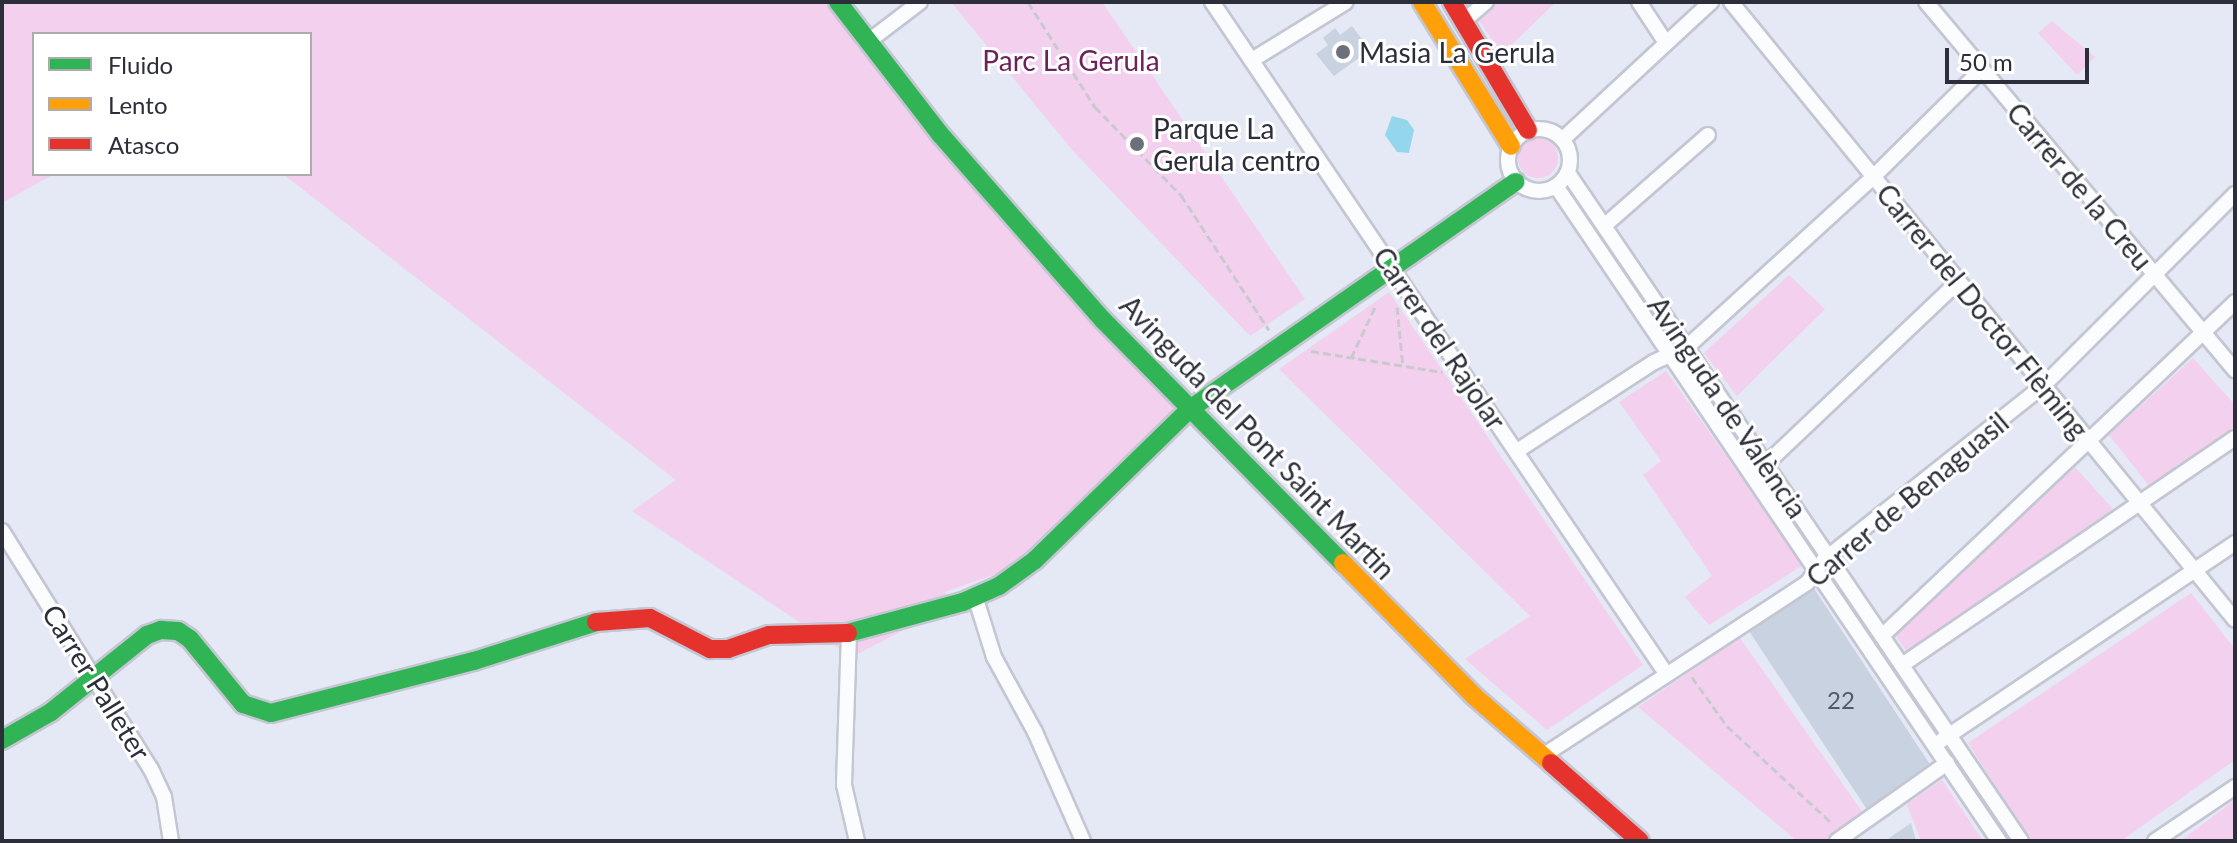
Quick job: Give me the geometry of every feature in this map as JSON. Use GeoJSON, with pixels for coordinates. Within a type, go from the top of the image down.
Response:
{"type":"FeatureCollection","features":[{"type":"Feature","properties":{"kind":"street","name":"Avinguda del Pont Saint Martin"},"geometry":{"type":"LineString","coordinates":[[838,2],[950,145],[1103,320],[1381,604],[1541,757],[1640,841]]}},
{"type":"Feature","properties":{"kind":"street"},"geometry":{"type":"LineString","coordinates":[[869,41],[920,2]]}},
{"type":"Feature","properties":{"kind":"street","name":"Carrer del Rajolar"},"geometry":{"type":"LineString","coordinates":[[1212,2],[1667,675]]}},
{"type":"Feature","properties":{"kind":"street"},"geometry":{"type":"LineString","coordinates":[[1252,60],[1346,2]]}},
{"type":"Feature","properties":{"kind":"street"},"geometry":{"type":"LineString","coordinates":[[1422,2],[1511,146]]}},
{"type":"Feature","properties":{"kind":"street"},"geometry":{"type":"LineString","coordinates":[[1452,2],[1528,130]]}},
{"type":"Feature","properties":{"kind":"street"},"geometry":{"type":"LineString","coordinates":[[1464,21],[1486,2]]}},
{"type":"Feature","properties":{"kind":"street"},"geometry":{"type":"LineString","coordinates":[[1639,2],[1666,43]]}},
{"type":"Feature","properties":{"kind":"street"},"geometry":{"type":"LineString","coordinates":[[1563,139],[1711,2]]}},
{"type":"Feature","properties":{"kind":"street","name":"Carrer del Doctor Flèming"},"geometry":{"type":"LineString","coordinates":[[1731,2],[2235,620]]}},
{"type":"Feature","properties":{"kind":"street","name":"Carrer de la Creu"},"geometry":{"type":"LineString","coordinates":[[1926,2],[2235,370]]}},
{"type":"Feature","properties":{"kind":"street"},"geometry":{"type":"LineString","coordinates":[[1517,451],[1654,362],[1673,357],[1687,347],[1873,177],[1982,69]]}},
{"type":"Feature","properties":{"kind":"street"},"geometry":{"type":"LineString","coordinates":[[1547,129],[1563,139],[1570,155],[1568,173],[1556,186],[1540,191],[1516,182],[1508,165],[1511,146],[1528,130],[1547,129]]}},
{"type":"Feature","properties":{"kind":"street"},"geometry":{"type":"LineString","coordinates":[[1604,226],[1708,135]]}},
{"type":"Feature","properties":{"kind":"street","name":"Avinguda de València"},"geometry":{"type":"LineString","coordinates":[[1568,173],[2021,841]]}},
{"type":"Feature","properties":{"kind":"street"},"geometry":{"type":"LineString","coordinates":[[2,740],[51,712],[147,635],[178,631],[243,704],[271,713],[630,615],[669,623],[710,649],[728,649],[769,635],[805,638],[849,633],[975,596],[999,586],[1035,560],[1190,409],[1516,182]]}},
{"type":"Feature","properties":{"kind":"street","name":"Avinguda de València"},"geometry":{"type":"LineString","coordinates":[[1556,186],[1818,569],[1999,841]]}},
{"type":"Feature","properties":{"kind":"street","name":"Carrer de Benaguasil"},"geometry":{"type":"LineString","coordinates":[[1541,757],[1807,583],[1829,556],[2043,386],[2156,278],[2235,194]]}},
{"type":"Feature","properties":{"kind":"street"},"geometry":{"type":"LineString","coordinates":[[1766,464],[1958,282]]}},
{"type":"Feature","properties":{"kind":"street"},"geometry":{"type":"LineString","coordinates":[[1882,636],[2091,443],[2235,302]]}},
{"type":"Feature","properties":{"kind":"street"},"geometry":{"type":"LineString","coordinates":[[1902,665],[2235,438]]}},
{"type":"Feature","properties":{"kind":"street","name":"Carrer Palleter"},"geometry":{"type":"LineString","coordinates":[[2,531],[151,769],[164,797],[171,841]]}},
{"type":"Feature","properties":{"kind":"street"},"geometry":{"type":"LineString","coordinates":[[1934,744],[1949,737],[2235,543]]}},
{"type":"Feature","properties":{"kind":"street"},"geometry":{"type":"LineString","coordinates":[[975,596],[994,657],[1035,732],[1083,841]]}},
{"type":"Feature","properties":{"kind":"street"},"geometry":{"type":"LineString","coordinates":[[849,633],[844,785],[857,841]]}},
{"type":"Feature","properties":{"kind":"street"},"geometry":{"type":"LineString","coordinates":[[1841,838],[1947,763]]}},
{"type":"Feature","properties":{"kind":"street"},"geometry":{"type":"LineString","coordinates":[[2155,841],[2235,787]]}},
{"type":"Feature","properties":{"kind":"path"},"geometry":{"type":"LineString","coordinates":[[1028,2],[1095,107],[1181,195],[1279,345],[1466,375]]}},
{"type":"Feature","properties":{"kind":"path"},"geometry":{"type":"LineString","coordinates":[[1351,358],[1393,267]]}},
{"type":"Feature","properties":{"kind":"path"},"geometry":{"type":"LineString","coordinates":[[1393,267],[1403,367]]}},
{"type":"Feature","properties":{"kind":"path"},"geometry":{"type":"LineString","coordinates":[[1683,665],[1727,726],[1841,838]]}},
{"type":"Feature","properties":{"kind":"green space"},"geometry":{"type":"Polygon","coordinates":[[[2,2],[837,2],[1190,409],[1035,560],[945,592],[953,604],[852,657],[632,511],[676,480],[286,176],[312,176],[312,32],[32,32],[32,176],[50,176],[2,203],[2,2]]]}},
{"type":"Feature","properties":{"kind":"green space","name":"Parc La Gerula"},"geometry":{"type":"Polygon","coordinates":[[[951,2],[1102,2],[1305,299],[1250,336],[1073,151],[951,2]]]}},
{"type":"Feature","properties":{"kind":"green space"},"geometry":{"type":"Polygon","coordinates":[[[1492,2],[1556,2],[1502,54],[1476,16],[1492,2]]]}},
{"type":"Feature","properties":{"kind":"green space"},"geometry":{"type":"Polygon","coordinates":[[[2052,21],[2095,57],[2077,75],[2038,33],[2052,21]]]}},
{"type":"Feature","properties":{"kind":"green space"},"geometry":{"type":"Polygon","coordinates":[[[1538,138],[1552,144],[1558,158],[1552,172],[1538,178],[1524,172],[1518,158],[1524,144],[1538,138]]]}},
{"type":"Feature","properties":{"kind":"green space"},"geometry":{"type":"Polygon","coordinates":[[[1789,275],[1825,309],[1737,396],[1704,353],[1789,275]]]}},
{"type":"Feature","properties":{"kind":"green space"},"geometry":{"type":"Polygon","coordinates":[[[1389,292],[1643,665],[1547,730],[1465,659],[1530,616],[1279,369],[1389,292]]]}},
{"type":"Feature","properties":{"kind":"green space"},"geometry":{"type":"Polygon","coordinates":[[[2193,358],[2235,405],[2235,426],[2150,487],[2109,435],[2193,358]]]}},
{"type":"Feature","properties":{"kind":"green space"},"geometry":{"type":"Polygon","coordinates":[[[1666,371],[1803,565],[1709,625],[1685,597],[1712,576],[1643,475],[1661,461],[1619,402],[1666,371]]]}},
{"type":"Feature","properties":{"kind":"green space"},"geometry":{"type":"Polygon","coordinates":[[[2075,467],[2113,509],[1907,652],[1894,633],[2075,467]]]}},
{"type":"Feature","properties":{"kind":"green space"},"geometry":{"type":"Polygon","coordinates":[[[1837,577],[1930,713],[1922,718],[1830,581],[1837,577]]]}},
{"type":"Feature","properties":{"kind":"green space"},"geometry":{"type":"Polygon","coordinates":[[[2191,593],[2235,649],[2235,760],[2121,841],[2030,841],[1968,743],[2191,593]]]}},
{"type":"Feature","properties":{"kind":"green space"},"geometry":{"type":"Polygon","coordinates":[[[1740,638],[1868,820],[1837,841],[1797,841],[1638,707],[1740,638]]]}},
{"type":"Feature","properties":{"kind":"green space"},"geometry":{"type":"Polygon","coordinates":[[[1942,780],[1983,841],[1921,841],[1907,804],[1942,780]]]}},
{"type":"Feature","properties":{"kind":"green space"},"geometry":{"type":"Polygon","coordinates":[[[2235,800],[2235,841],[2180,841],[2235,800]]]}},
{"type":"Feature","properties":{"kind":"water"},"geometry":{"type":"Polygon","coordinates":[[[1392,116],[1407,120],[1414,130],[1409,153],[1397,152],[1385,135],[1392,116]]]}},
{"type":"Feature","properties":{"kind":"building","name":"Masia La Gerula"},"geometry":{"type":"Polygon","coordinates":[[[1352,26],[1370,50],[1334,76],[1316,54],[1328,45],[1323,38],[1335,28],[1340,35],[1352,26]]]}},
{"type":"Feature","properties":{"kind":"building"},"geometry":{"type":"Polygon","coordinates":[[[1813,587],[1933,769],[1868,811],[1749,631],[1813,587]]]}},
{"type":"Feature","properties":{"kind":"building"},"geometry":{"type":"Polygon","coordinates":[[[1911,823],[1916,841],[1885,841],[1911,823]]]}},
{"type":"Feature","properties":{"kind":"traffic: fast"},"geometry":{"type":"LineString","coordinates":[[838,2],[940,134],[1103,320],[1343,563]]}},
{"type":"Feature","properties":{"kind":"traffic: fast"},"geometry":{"type":"LineString","coordinates":[[848,633],[963,602],[999,586],[1035,560],[1190,409],[1516,182]]}},
{"type":"Feature","properties":{"kind":"traffic: fast"},"geometry":{"type":"LineString","coordinates":[[2,740],[51,712],[147,635],[161,630],[178,631],[190,639],[243,704],[271,713],[474,661],[596,622]]}},
{"type":"Feature","properties":{"kind":"traffic: slow"},"geometry":{"type":"LineString","coordinates":[[1422,2],[1511,146]]}},
{"type":"Feature","properties":{"kind":"traffic: slow"},"geometry":{"type":"LineString","coordinates":[[1343,563],[1474,696],[1551,763]]}},
{"type":"Feature","properties":{"kind":"traffic: jam"},"geometry":{"type":"LineString","coordinates":[[1452,2],[1528,130]]}},
{"type":"Feature","properties":{"kind":"traffic: jam"},"geometry":{"type":"LineString","coordinates":[[596,622],[650,618],[710,649],[728,649],[769,635],[848,633]]}},
{"type":"Feature","properties":{"kind":"traffic: jam"},"geometry":{"type":"LineString","coordinates":[[1551,763],[1640,841]]}},
{"type":"Feature","properties":{"kind":"place","name":"Masia La Gerula"},"geometry":{"type":"Point","coordinates":[1343,52]}},
{"type":"Feature","properties":{"kind":"place","name":"Parque La Gerula centro"},"geometry":{"type":"Point","coordinates":[1137,144]}}]}
